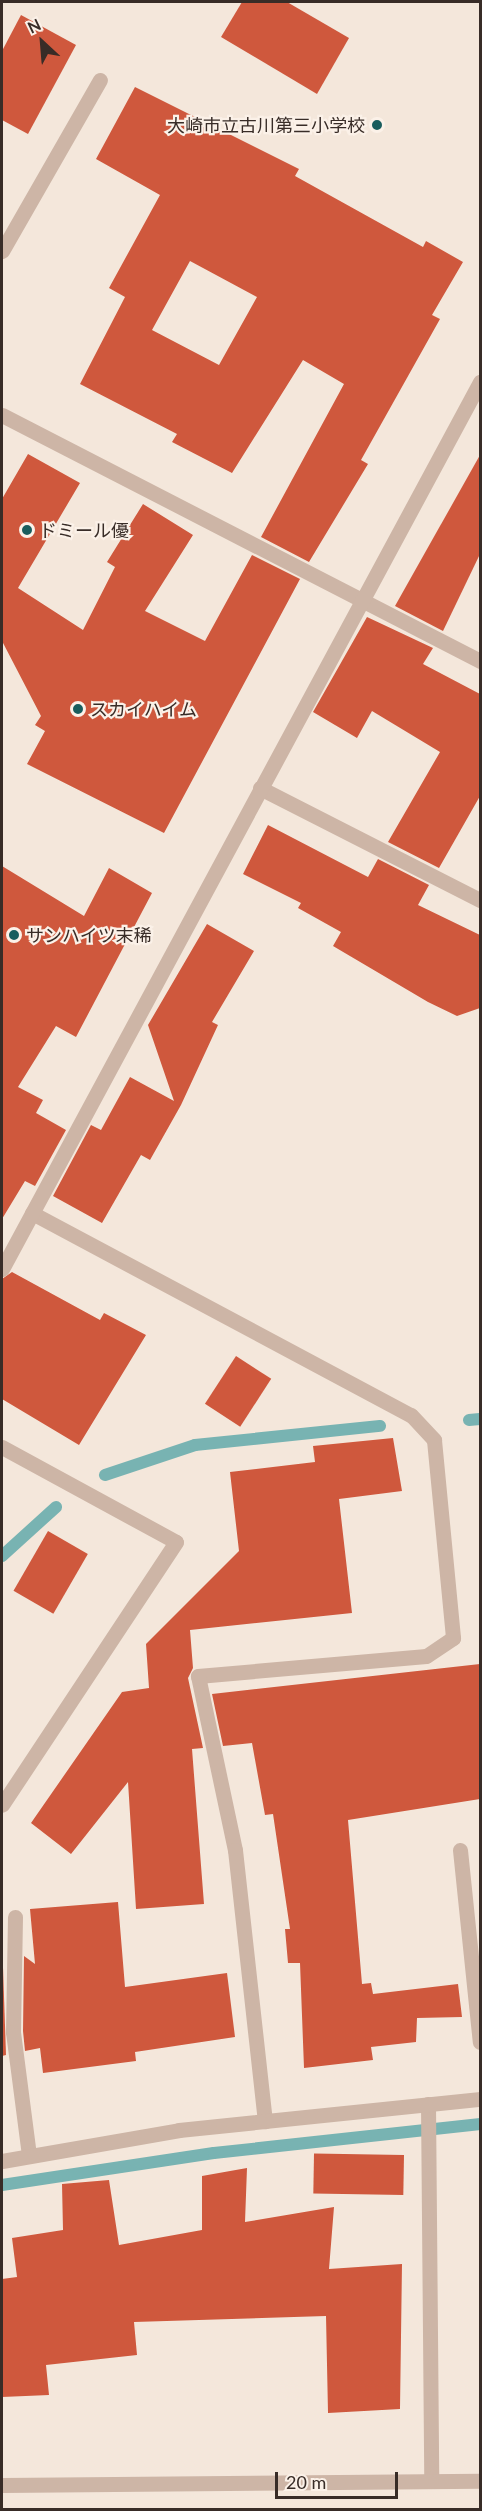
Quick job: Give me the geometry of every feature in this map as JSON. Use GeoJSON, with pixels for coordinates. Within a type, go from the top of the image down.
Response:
{"type":"FeatureCollection","features":[{"type":"Feature","properties":{"kind":"street"},"geometry":{"type":"LineString","coordinates":[[2,251],[100,80]]}},
{"type":"Feature","properties":{"kind":"street"},"geometry":{"type":"LineString","coordinates":[[2,1269],[480,382]]}},
{"type":"Feature","properties":{"kind":"street"},"geometry":{"type":"LineString","coordinates":[[2,415],[480,661]]}},
{"type":"Feature","properties":{"kind":"street"},"geometry":{"type":"LineString","coordinates":[[260,788],[480,900]]}},
{"type":"Feature","properties":{"kind":"street"},"geometry":{"type":"LineString","coordinates":[[32,1213],[411,1415],[434,1440],[453,1638],[426,1656],[198,1676],[235,1850],[265,2121]]}},
{"type":"Feature","properties":{"kind":"street"},"geometry":{"type":"LineString","coordinates":[[2,1447],[176,1542],[2,1805]]}},
{"type":"Feature","properties":{"kind":"street"},"geometry":{"type":"LineString","coordinates":[[460,1850],[480,2042]]}},
{"type":"Feature","properties":{"kind":"street"},"geometry":{"type":"LineString","coordinates":[[15,1917],[13,2032],[29,2156]]}},
{"type":"Feature","properties":{"kind":"street"},"geometry":{"type":"LineString","coordinates":[[2,2160],[179,2130],[480,2099]]}},
{"type":"Feature","properties":{"kind":"street"},"geometry":{"type":"LineString","coordinates":[[428,2104],[431,2481]]}},
{"type":"Feature","properties":{"kind":"street"},"geometry":{"type":"LineString","coordinates":[[2,2485],[480,2481]]}},
{"type":"Feature","properties":{"kind":"building"},"geometry":{"type":"Polygon","coordinates":[[[242,2],[287,2],[349,38],[317,94],[221,37],[242,2]]]}},
{"type":"Feature","properties":{"kind":"building"},"geometry":{"type":"Polygon","coordinates":[[[21,15],[76,45],[28,134],[2,120],[2,51],[21,15]]]}},
{"type":"Feature","properties":{"kind":"building"},"geometry":{"type":"Polygon","coordinates":[[[135,87],[299,169],[295,176],[423,247],[426,241],[463,262],[432,315],[440,319],[361,460],[368,464],[309,562],[261,537],[344,384],[303,360],[232,473],[172,442],[177,434],[80,384],[125,297],[109,288],[160,195],[96,159],[135,87]],[[190,261],[152,330],[219,365],[257,297],[190,261]]]}},
{"type":"Feature","properties":{"kind":"building"},"geometry":{"type":"Polygon","coordinates":[[[28,454],[80,483],[18,588],[83,630],[115,567],[107,562],[143,504],[193,535],[145,611],[205,641],[252,555],[300,579],[164,833],[27,764],[45,731],[35,725],[41,716],[2,641],[2,499],[28,454]]]}},
{"type":"Feature","properties":{"kind":"building"},"geometry":{"type":"Polygon","coordinates":[[[480,455],[480,554],[443,631],[395,606],[480,455]]]}},
{"type":"Feature","properties":{"kind":"building"},"geometry":{"type":"Polygon","coordinates":[[[367,617],[433,648],[423,664],[480,694],[480,796],[439,868],[388,842],[440,752],[372,711],[357,738],[313,712],[367,617]]]}},
{"type":"Feature","properties":{"kind":"building"},"geometry":{"type":"Polygon","coordinates":[[[268,825],[368,877],[378,859],[429,885],[418,905],[480,935],[480,1008],[457,1016],[428,1002],[333,946],[341,932],[298,908],[301,903],[243,874],[268,825]]]}},
{"type":"Feature","properties":{"kind":"building"},"geometry":{"type":"Polygon","coordinates":[[[2,866],[84,916],[109,868],[152,893],[76,1037],[56,1026],[18,1087],[43,1100],[36,1113],[66,1130],[35,1186],[25,1181],[2,1219],[2,866]]]}},
{"type":"Feature","properties":{"kind":"building"},"geometry":{"type":"Polygon","coordinates":[[[207,924],[254,951],[212,1022],[218,1025],[181,1105],[150,1160],[141,1155],[102,1223],[53,1196],[91,1125],[101,1130],[130,1077],[174,1101],[148,1025],[207,924]]]}},
{"type":"Feature","properties":{"kind":"building"},"geometry":{"type":"Polygon","coordinates":[[[12,1272],[100,1320],[104,1313],[146,1335],[79,1445],[2,1399],[2,1279],[12,1272]]]}},
{"type":"Feature","properties":{"kind":"building"},"geometry":{"type":"Polygon","coordinates":[[[236,1356],[271,1379],[240,1427],[205,1404],[236,1356]]]}},
{"type":"Feature","properties":{"kind":"building"},"geometry":{"type":"Polygon","coordinates":[[[393,1438],[402,1491],[339,1499],[352,1613],[190,1630],[193,1668],[188,1678],[203,1748],[192,1749],[204,1904],[136,1909],[128,1782],[71,1854],[31,1823],[122,1692],[149,1688],[146,1644],[239,1551],[230,1472],[315,1462],[313,1446],[393,1438]]]}},
{"type":"Feature","properties":{"kind":"building"},"geometry":{"type":"Polygon","coordinates":[[[48,1531],[88,1554],[53,1614],[14,1591],[48,1531]]]}},
{"type":"Feature","properties":{"kind":"building"},"geometry":{"type":"Polygon","coordinates":[[[480,1664],[480,1799],[348,1820],[362,1984],[371,1983],[373,1994],[458,1984],[462,2017],[417,2018],[416,2042],[371,2047],[373,2060],[304,2068],[300,1963],[288,1963],[285,1929],[290,1929],[273,1814],[265,1815],[252,1743],[223,1746],[212,1694],[480,1664]]]}},
{"type":"Feature","properties":{"kind":"building"},"geometry":{"type":"Polygon","coordinates":[[[118,1902],[125,1987],[227,1973],[235,2037],[135,2052],[136,2061],[43,2073],[40,2048],[25,2051],[23,2031],[24,1956],[35,1964],[30,1909],[118,1902]]]}},
{"type":"Feature","properties":{"kind":"building"},"geometry":{"type":"Polygon","coordinates":[[[2,1938],[6,2055],[2,2056],[2,1938]]]}},
{"type":"Feature","properties":{"kind":"building"},"geometry":{"type":"Polygon","coordinates":[[[314,2153],[404,2155],[403,2195],[313,2193],[314,2153]]]}},
{"type":"Feature","properties":{"kind":"building"},"geometry":{"type":"Polygon","coordinates":[[[247,2168],[245,2222],[334,2207],[329,2269],[402,2264],[400,2409],[328,2413],[326,2316],[134,2322],[137,2355],[46,2365],[49,2395],[2,2397],[2,2279],[17,2277],[12,2238],[63,2230],[62,2184],[109,2180],[119,2245],[202,2230],[202,2176],[247,2168]]]}},
{"type":"Feature","properties":{"kind":"waterway"},"geometry":{"type":"LineString","coordinates":[[469,1420],[480,1419]]}},
{"type":"Feature","properties":{"kind":"waterway"},"geometry":{"type":"LineString","coordinates":[[105,1475],[195,1445],[380,1426]]}},
{"type":"Feature","properties":{"kind":"waterway"},"geometry":{"type":"LineString","coordinates":[[2,1556],[56,1507]]}},
{"type":"Feature","properties":{"kind":"waterway"},"geometry":{"type":"LineString","coordinates":[[2,2185],[214,2153],[480,2124]]}},
{"type":"Feature","properties":{"kind":"place","name":"大崎市立古川第三小学校"},"geometry":{"type":"Point","coordinates":[377,125]}},
{"type":"Feature","properties":{"kind":"place","name":"ドミール優"},"geometry":{"type":"Point","coordinates":[27,530]}},
{"type":"Feature","properties":{"kind":"place","name":"スカイハイム"},"geometry":{"type":"Point","coordinates":[78,709]}},
{"type":"Feature","properties":{"kind":"place","name":"サンハイツ末稀"},"geometry":{"type":"Point","coordinates":[14,935]}}]}
